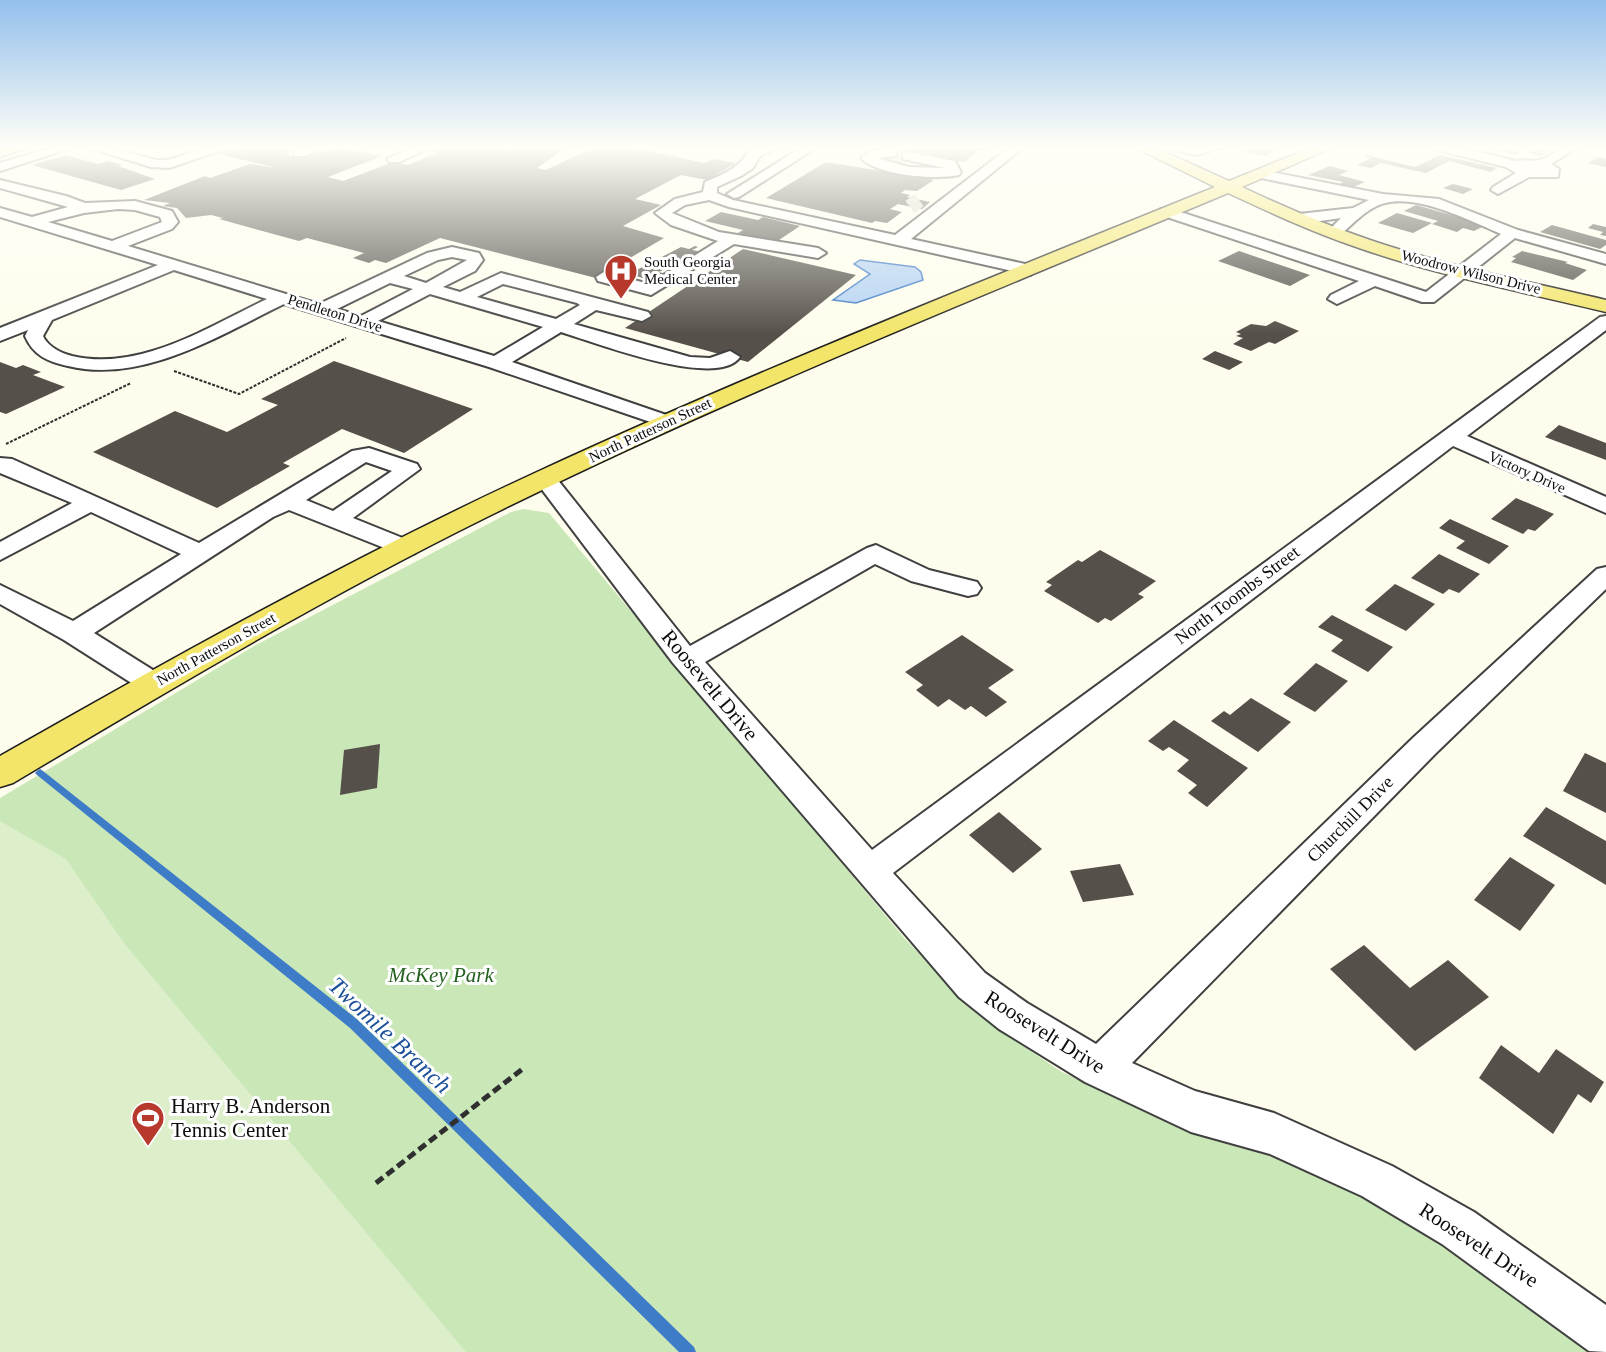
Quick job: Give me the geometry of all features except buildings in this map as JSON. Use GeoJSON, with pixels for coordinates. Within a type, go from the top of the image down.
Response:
{"type":"FeatureCollection","features":[{"type":"Feature","properties":{"kind":"main road","name":"North Patterson Street"},"geometry":{"type":"LineString","coordinates":[[0,773],[266,620],[545,478],[833,350],[1174,209]]}},
{"type":"Feature","properties":{"kind":"main road","name":"Woodrow Wilson Drive"},"geometry":{"type":"LineString","coordinates":[[1276,209],[1404,256],[1606,306]]}},
{"type":"Feature","properties":{"kind":"street"},"geometry":{"type":"LineString","coordinates":[[34,221],[74,209]]}},
{"type":"Feature","properties":{"kind":"street"},"geometry":{"type":"LineString","coordinates":[[116,245],[167,226],[170,222],[167,214],[155,209]]}},
{"type":"Feature","properties":{"kind":"street"},"geometry":{"type":"LineString","coordinates":[[669,209],[662,213],[673,221],[732,238],[790,250],[808,259],[848,230]]}},
{"type":"Feature","properties":{"kind":"street"},"geometry":{"type":"LineString","coordinates":[[756,209],[1030,270]]}},
{"type":"Feature","properties":{"kind":"street"},"geometry":{"type":"LineString","coordinates":[[898,241],[939,209]]}},
{"type":"Feature","properties":{"kind":"street"},"geometry":{"type":"LineString","coordinates":[[1335,232],[1362,209]]}},
{"type":"Feature","properties":{"kind":"street"},"geometry":{"type":"LineString","coordinates":[[1455,209],[1513,232],[1606,259]]}},
{"type":"Feature","properties":{"kind":"street"},"geometry":{"type":"LineString","coordinates":[[911,211],[930,216]]}},
{"type":"Feature","properties":{"kind":"street","name":"Pendleton Drive"},"geometry":{"type":"LineString","coordinates":[[0,212],[116,245],[496,363],[668,422]]}},
{"type":"Feature","properties":{"kind":"street"},"geometry":{"type":"LineString","coordinates":[[1166,212],[1210,229],[1428,298],[1463,271],[1487,248],[1513,232]]}},
{"type":"Feature","properties":{"kind":"street"},"geometry":{"type":"LineString","coordinates":[[1299,219],[1357,212]]}},
{"type":"Feature","properties":{"kind":"street"},"geometry":{"type":"LineString","coordinates":[[1140,224],[1180,225],[1210,229]]}},
{"type":"Feature","properties":{"kind":"street"},"geometry":{"type":"LineString","coordinates":[[604,278],[651,290],[732,238]]}},
{"type":"Feature","properties":{"kind":"street"},"geometry":{"type":"LineString","coordinates":[[947,252],[987,271],[994,285]]}},
{"type":"Feature","properties":{"kind":"street"},"geometry":{"type":"LineString","coordinates":[[322,309],[444,253],[465,253],[473,256],[475,260],[469,267],[363,322]]}},
{"type":"Feature","properties":{"kind":"street"},"geometry":{"type":"LineString","coordinates":[[0,335],[175,264]]}},
{"type":"Feature","properties":{"kind":"street"},"geometry":{"type":"LineString","coordinates":[[388,277],[689,363],[704,365],[719,363],[730,357]]}},
{"type":"Feature","properties":{"kind":"street"},"geometry":{"type":"LineString","coordinates":[[459,298],[501,278],[642,316]]}},
{"type":"Feature","properties":{"kind":"street"},"geometry":{"type":"LineString","coordinates":[[1337,299],[1372,281]]}},
{"type":"Feature","properties":{"kind":"street"},"geometry":{"type":"LineString","coordinates":[[45,317],[34,336],[37,345],[46,353],[75,364],[102,365],[141,360],[173,349],[284,297]]}},
{"type":"Feature","properties":{"kind":"street"},"geometry":{"type":"LineString","coordinates":[[496,363],[588,308],[589,303]]}},
{"type":"Feature","properties":{"kind":"street","name":"North Toombs Street"},"geometry":{"type":"LineString","coordinates":[[869,871],[1606,321]]}},
{"type":"Feature","properties":{"kind":"street","name":"Victory Drive"},"geometry":{"type":"LineString","coordinates":[[1449,436],[1606,506]]}},
{"type":"Feature","properties":{"kind":"street"},"geometry":{"type":"LineString","coordinates":[[74,633],[265,512],[288,501],[360,456],[369,455],[409,469],[337,519]]}},
{"type":"Feature","properties":{"kind":"street"},"geometry":{"type":"LineString","coordinates":[[0,466],[4,464],[200,553]]}},
{"type":"Feature","properties":{"kind":"street","name":"Roosevelt Drive"},"geometry":{"type":"LineString","coordinates":[[545,478],[687,660],[869,871],[972,985],[1013,1016],[1099,1068],[1191,1111],[1274,1134],[1377,1181],[1458,1228],[1606,1334]]}},
{"type":"Feature","properties":{"kind":"street"},"geometry":{"type":"LineString","coordinates":[[288,501],[406,548]]}},
{"type":"Feature","properties":{"kind":"street"},"geometry":{"type":"LineString","coordinates":[[0,552],[90,503]]}},
{"type":"Feature","properties":{"kind":"street"},"geometry":{"type":"LineString","coordinates":[[687,660],[876,554],[897,568],[933,581],[968,588]]}},
{"type":"Feature","properties":{"kind":"street","name":"Churchill Drive"},"geometry":{"type":"LineString","coordinates":[[1099,1068],[1425,745],[1606,575]]}},
{"type":"Feature","properties":{"kind":"street"},"geometry":{"type":"LineString","coordinates":[[0,593],[74,633],[154,684]]}},
{"type":"Feature","properties":{"kind":"path"},"geometry":{"type":"LineString","coordinates":[[164,368],[239,394],[351,336]]}},
{"type":"Feature","properties":{"kind":"path"},"geometry":{"type":"LineString","coordinates":[[0,447],[136,381]]}},
{"type":"Feature","properties":{"kind":"path"},"geometry":{"type":"LineString","coordinates":[[376,1183],[525,1067]]}},
{"type":"Feature","properties":{"kind":"green space","name":"McKey Park"},"geometry":{"type":"Polygon","coordinates":[[[524,509],[549,513],[906,940],[977,1014],[1060,1071],[1149,1113],[1290,1155],[1431,1224],[1541,1304],[1598,1352],[0,1352],[0,798],[256,645],[511,512],[524,509]]]}},
{"type":"Feature","properties":{"kind":"green space","name":"Harry B. Anderson Tennis Center"},"geometry":{"type":"Polygon","coordinates":[[[0,821],[66,859],[124,943],[466,1352],[0,1352],[0,821]]]}},
{"type":"Feature","properties":{"kind":"water"},"geometry":{"type":"Polygon","coordinates":[[[860,260],[915,267],[921,272],[923,280],[856,303],[833,300],[870,274],[854,264],[860,260]]]}},
{"type":"Feature","properties":{"kind":"waterway","name":"Twomile Branch"},"geometry":{"type":"LineString","coordinates":[[40,773],[354,1024],[689,1352]]}},
{"type":"Feature","properties":{"kind":"place","name":"South Georgia Medical Center"},"geometry":{"type":"Point","coordinates":[621,300]}},
{"type":"Feature","properties":{"kind":"place","name":"Harry B. Anderson Tennis Center"},"geometry":{"type":"Point","coordinates":[148,1147]}}]}
